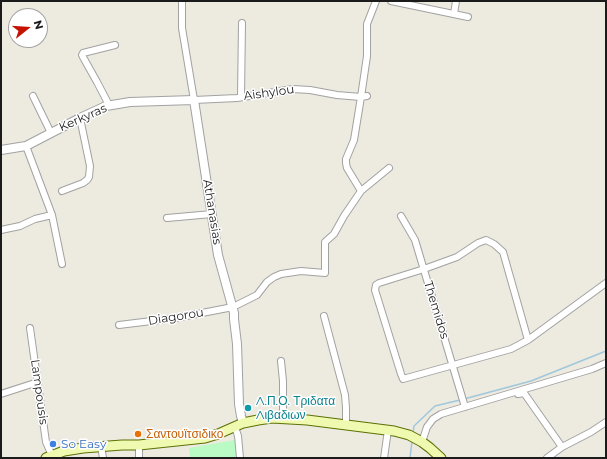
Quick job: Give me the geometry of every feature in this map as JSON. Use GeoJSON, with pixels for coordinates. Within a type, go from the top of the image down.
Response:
{"type":"FeatureCollection","features":[{"type":"Feature","properties":{"kind":"main road"},"geometry":{"type":"LineString","coordinates":[[50,457],[58,453],[101,446],[139,445],[205,438],[243,423],[265,418],[290,418],[388,430],[416,439],[430,448],[441,458]]}},
{"type":"Feature","properties":{"kind":"street","name":"Athanasias"},"geometry":{"type":"LineString","coordinates":[[182,1],[182,28],[212,214],[214,236],[234,313],[237,344],[239,404],[243,423]]}},
{"type":"Feature","properties":{"kind":"street"},"geometry":{"type":"LineString","coordinates":[[376,1],[367,24],[364,97],[354,140],[346,163],[347,168],[361,192],[389,168]]}},
{"type":"Feature","properties":{"kind":"street"},"geometry":{"type":"LineString","coordinates":[[391,1],[468,17]]}},
{"type":"Feature","properties":{"kind":"street"},"geometry":{"type":"LineString","coordinates":[[454,14],[456,1]]}},
{"type":"Feature","properties":{"kind":"street"},"geometry":{"type":"LineString","coordinates":[[242,23],[242,97]]}},
{"type":"Feature","properties":{"kind":"street"},"geometry":{"type":"LineString","coordinates":[[109,106],[93,73],[82,55],[115,45]]}},
{"type":"Feature","properties":{"kind":"street","name":"Aishylou"},"geometry":{"type":"LineString","coordinates":[[194,100],[242,97],[293,89],[364,97]]}},
{"type":"Feature","properties":{"kind":"street"},"geometry":{"type":"LineString","coordinates":[[33,96],[51,133]]}},
{"type":"Feature","properties":{"kind":"street","name":"Kerkyras"},"geometry":{"type":"LineString","coordinates":[[1,150],[26,146],[98,109],[109,106],[130,102],[194,100]]}},
{"type":"Feature","properties":{"kind":"street"},"geometry":{"type":"LineString","coordinates":[[62,191],[83,183],[89,177],[90,166],[80,118]]}},
{"type":"Feature","properties":{"kind":"street"},"geometry":{"type":"LineString","coordinates":[[26,146],[52,215],[62,264]]}},
{"type":"Feature","properties":{"kind":"street","name":"Diagorou"},"geometry":{"type":"LineString","coordinates":[[119,325],[176,318],[233,307],[257,295],[267,282],[281,274],[301,271],[325,273],[326,242],[334,234],[344,216],[361,192]]}},
{"type":"Feature","properties":{"kind":"street"},"geometry":{"type":"LineString","coordinates":[[167,218],[212,214]]}},
{"type":"Feature","properties":{"kind":"street"},"geometry":{"type":"LineString","coordinates":[[1,230],[20,226],[52,215]]}},
{"type":"Feature","properties":{"kind":"street","name":"Themidos"},"geometry":{"type":"LineString","coordinates":[[401,216],[415,240],[464,405]]}},
{"type":"Feature","properties":{"kind":"street"},"geometry":{"type":"LineString","coordinates":[[528,340],[503,252],[494,244],[486,240],[478,243],[457,256],[376,285],[383,316],[401,374],[404,379],[511,349],[528,340],[547,327],[606,283]]}},
{"type":"Feature","properties":{"kind":"street"},"geometry":{"type":"LineString","coordinates":[[324,316],[345,395],[346,424]]}},
{"type":"Feature","properties":{"kind":"street","name":"Lampousis"},"geometry":{"type":"LineString","coordinates":[[30,328],[46,442],[50,457]]}},
{"type":"Feature","properties":{"kind":"street"},"geometry":{"type":"LineString","coordinates":[[282,361],[283,419]]}},
{"type":"Feature","properties":{"kind":"street"},"geometry":{"type":"LineString","coordinates":[[416,439],[433,419],[441,414],[464,405],[592,369],[606,363]]}},
{"type":"Feature","properties":{"kind":"street"},"geometry":{"type":"LineString","coordinates":[[1,394],[38,382]]}},
{"type":"Feature","properties":{"kind":"street"},"geometry":{"type":"LineString","coordinates":[[486,404],[524,393],[562,447]]}},
{"type":"Feature","properties":{"kind":"street"},"geometry":{"type":"LineString","coordinates":[[547,458],[562,447],[591,432],[606,422]]}},
{"type":"Feature","properties":{"kind":"street"},"geometry":{"type":"LineString","coordinates":[[233,427],[238,436],[240,458]]}},
{"type":"Feature","properties":{"kind":"street"},"geometry":{"type":"LineString","coordinates":[[384,458],[388,430]]}},
{"type":"Feature","properties":{"kind":"street"},"geometry":{"type":"LineString","coordinates":[[139,445],[139,458]]}},
{"type":"Feature","properties":{"kind":"street"},"geometry":{"type":"LineString","coordinates":[[101,446],[103,458]]}},
{"type":"Feature","properties":{"kind":"green space"},"geometry":{"type":"Polygon","coordinates":[[[235,440],[236,458],[190,458],[189,448],[235,440]]]}},
{"type":"Feature","properties":{"kind":"waterway"},"geometry":{"type":"LineString","coordinates":[[464,399],[531,381],[606,351]]}},
{"type":"Feature","properties":{"kind":"waterway"},"geometry":{"type":"LineString","coordinates":[[413,433],[414,426],[435,406],[460,400]]}},
{"type":"Feature","properties":{"kind":"waterway"},"geometry":{"type":"LineString","coordinates":[[410,458],[412,441]]}},
{"type":"Feature","properties":{"kind":"place","name":"Λ.Π.Ο. Τριδατα Λιβαδιων"},"geometry":{"type":"Point","coordinates":[248,408]}},
{"type":"Feature","properties":{"kind":"place","name":"Σαντουϊτσιδικο"},"geometry":{"type":"Point","coordinates":[138,434]}},
{"type":"Feature","properties":{"kind":"place","name":"So Easy"},"geometry":{"type":"Point","coordinates":[53,444]}}]}
